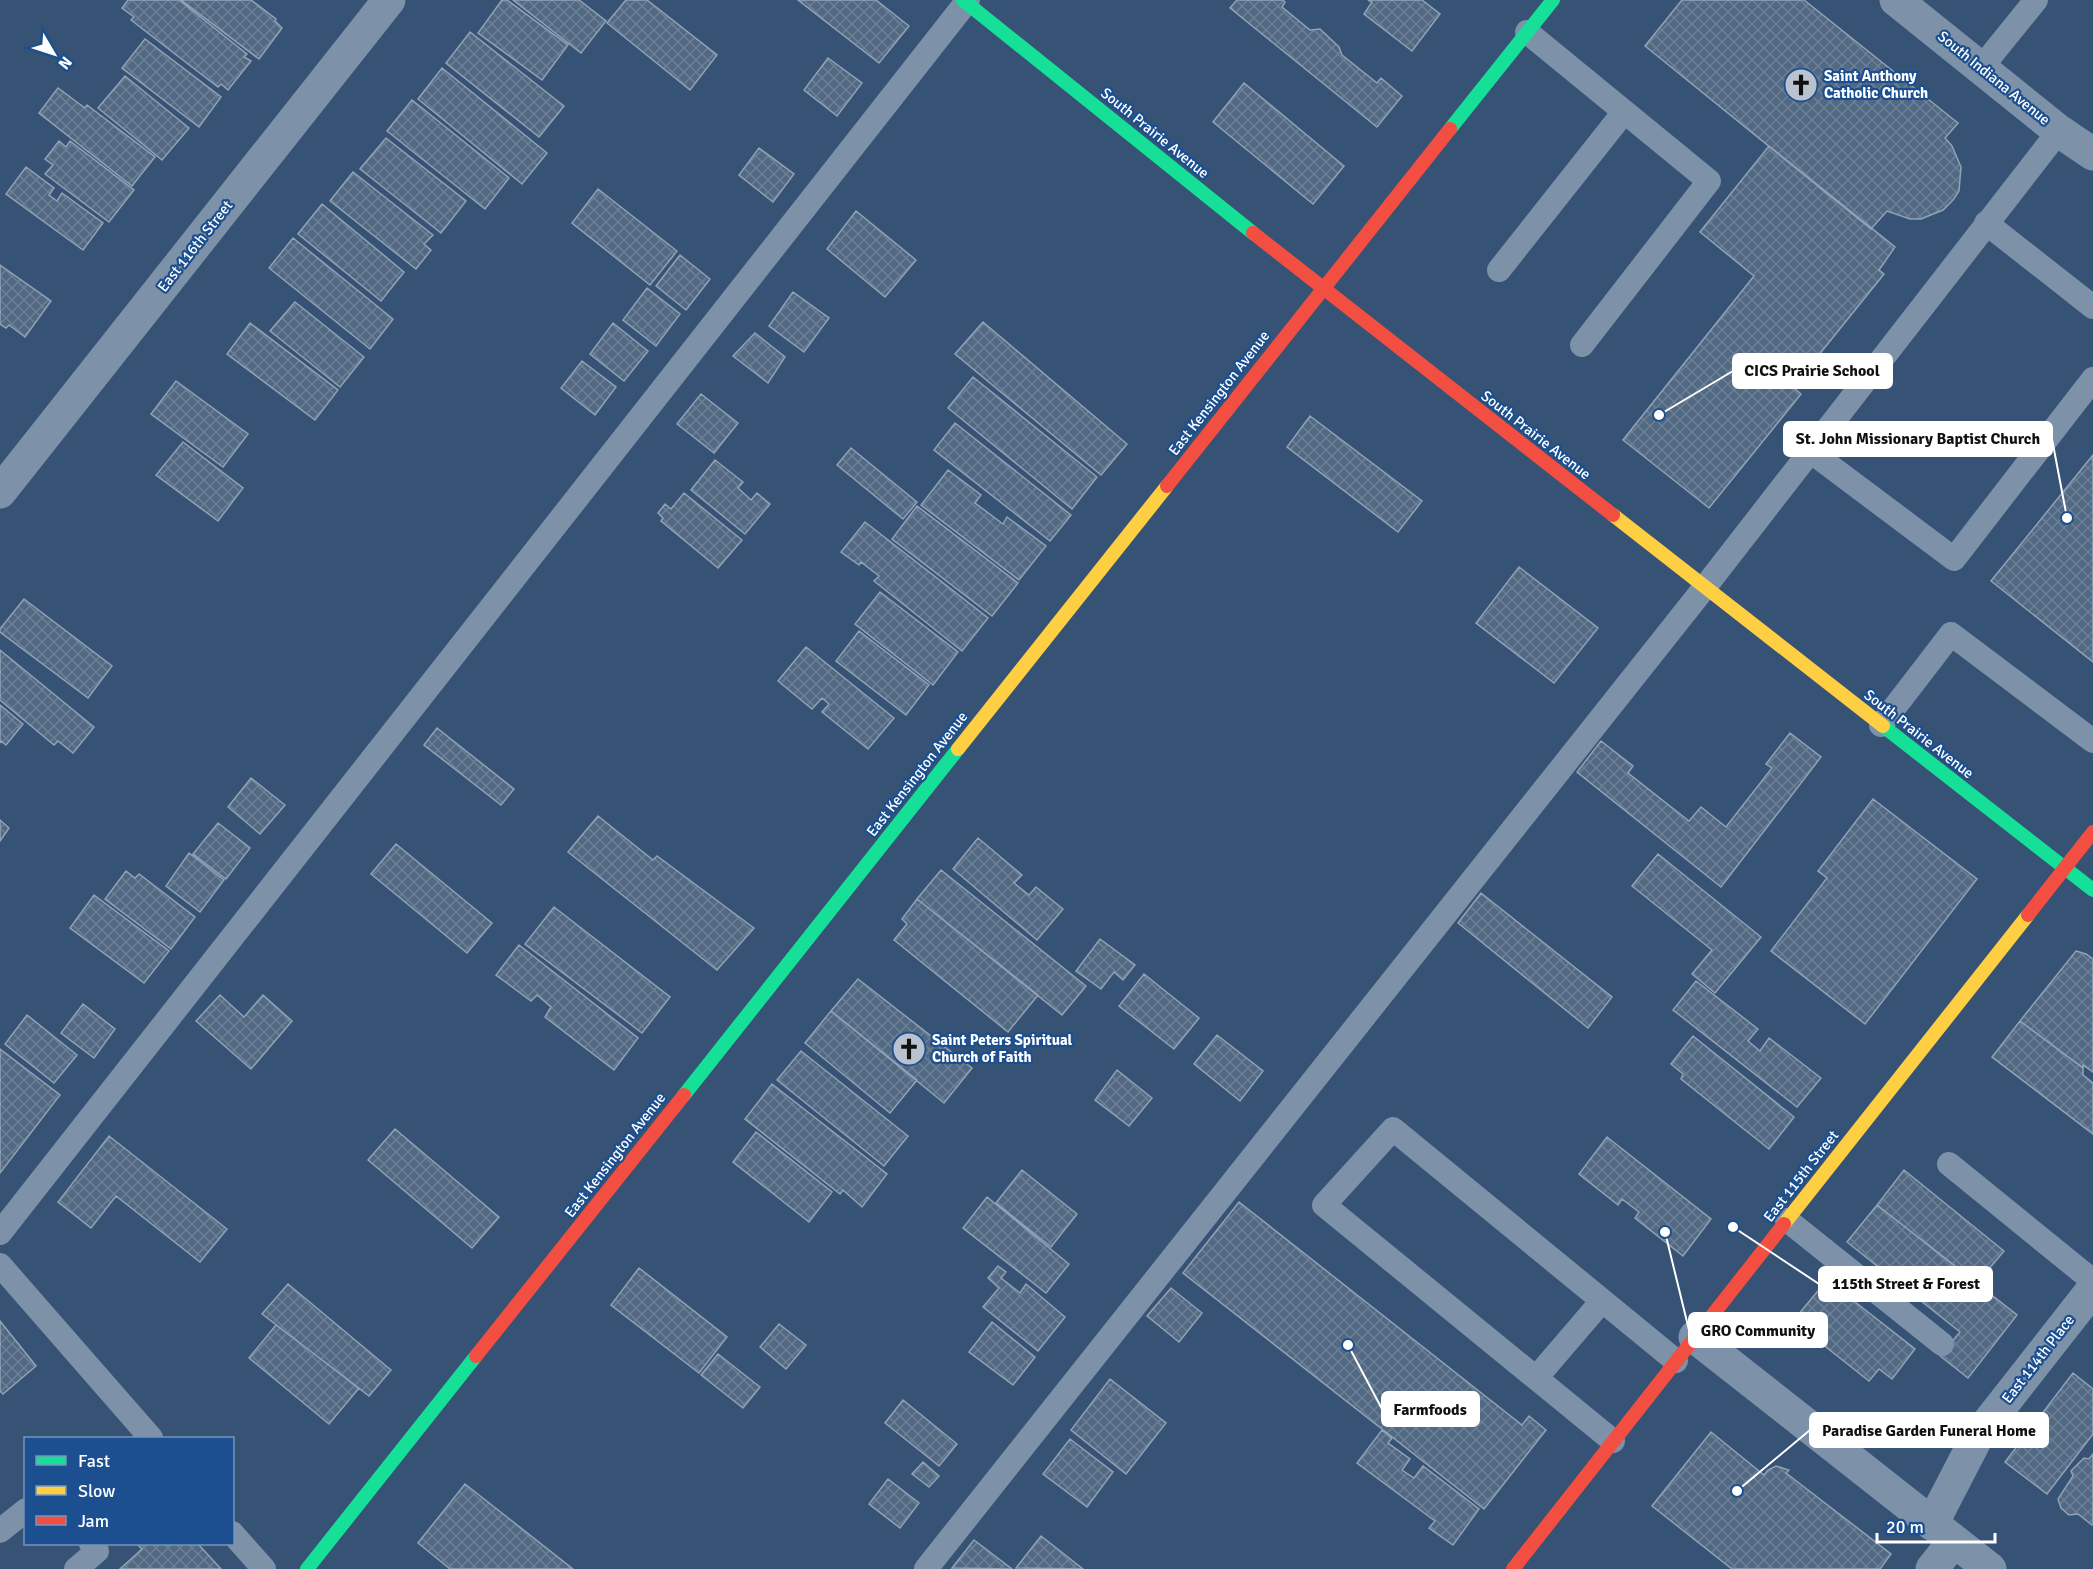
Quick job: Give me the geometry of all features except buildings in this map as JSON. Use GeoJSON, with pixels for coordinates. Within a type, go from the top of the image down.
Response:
{"type":"FeatureCollection","features":[{"type":"Feature","properties":{"kind":"street","name":"East 116th Street"},"geometry":{"type":"LineString","coordinates":[[0,492],[389,0]]}},
{"type":"Feature","properties":{"kind":"street","name":"East Kensington Avenue"},"geometry":{"type":"LineString","coordinates":[[307,1569],[1553,0]]}},
{"type":"Feature","properties":{"kind":"street","name":"South Indiana Avenue"},"geometry":{"type":"LineString","coordinates":[[1896,0],[2059,131],[2093,154]]}},
{"type":"Feature","properties":{"kind":"street","name":"South Prairie Avenue"},"geometry":{"type":"LineString","coordinates":[[966,1],[1323,289],[2093,890]]}},
{"type":"Feature","properties":{"kind":"street","name":"East 115th Street"},"geometry":{"type":"LineString","coordinates":[[1513,1569],[2093,831]]}},
{"type":"Feature","properties":{"kind":"street","name":"East 114th Place"},"geometry":{"type":"LineString","coordinates":[[1932,1569],[1977,1437],[2093,1289]]}},
{"type":"Feature","properties":{"kind":"street"},"geometry":{"type":"LineString","coordinates":[[1686,1349],[1990,1569]]}},
{"type":"Feature","properties":{"kind":"lane"},"geometry":{"type":"LineString","coordinates":[[1981,68],[2036,0]]}},
{"type":"Feature","properties":{"kind":"lane"},"geometry":{"type":"LineString","coordinates":[[0,1233],[966,1]]}},
{"type":"Feature","properties":{"kind":"lane"},"geometry":{"type":"LineString","coordinates":[[1527,32],[1709,181],[1582,345]]}},
{"type":"Feature","properties":{"kind":"lane"},"geometry":{"type":"LineString","coordinates":[[1499,270],[1624,112]]}},
{"type":"Feature","properties":{"kind":"lane"},"geometry":{"type":"LineString","coordinates":[[926,1569],[1705,587],[2059,131]]}},
{"type":"Feature","properties":{"kind":"lane"},"geometry":{"type":"LineString","coordinates":[[1986,224],[2093,307]]}},
{"type":"Feature","properties":{"kind":"lane"},"geometry":{"type":"LineString","coordinates":[[1809,451],[1954,559],[2093,379]]}},
{"type":"Feature","properties":{"kind":"lane"},"geometry":{"type":"LineString","coordinates":[[1881,725],[1951,634],[2093,741]]}},
{"type":"Feature","properties":{"kind":"lane"},"geometry":{"type":"LineString","coordinates":[[1613,1441],[1324,1205],[1393,1129],[1602,1301],[1686,1349]]}},
{"type":"Feature","properties":{"kind":"lane"},"geometry":{"type":"LineString","coordinates":[[1949,1164],[2093,1281]]}},
{"type":"Feature","properties":{"kind":"lane"},"geometry":{"type":"LineString","coordinates":[[1787,1220],[1942,1344]]}},
{"type":"Feature","properties":{"kind":"lane"},"geometry":{"type":"LineString","coordinates":[[0,1265],[150,1437]]}},
{"type":"Feature","properties":{"kind":"lane"},"geometry":{"type":"LineString","coordinates":[[1536,1378],[1602,1301]]}},
{"type":"Feature","properties":{"kind":"lane"},"geometry":{"type":"LineString","coordinates":[[0,1531],[24,1512]]}},
{"type":"Feature","properties":{"kind":"lane"},"geometry":{"type":"LineString","coordinates":[[234,1535],[264,1569]]}},
{"type":"Feature","properties":{"kind":"lane"},"geometry":{"type":"LineString","coordinates":[[76,1569],[97,1551],[92,1545]]}},
{"type":"Feature","properties":{"kind":"traffic: fast"},"geometry":{"type":"LineString","coordinates":[[963,0],[1253,233]]}},
{"type":"Feature","properties":{"kind":"traffic: fast"},"geometry":{"type":"LineString","coordinates":[[1450,129],[1553,0]]}},
{"type":"Feature","properties":{"kind":"traffic: fast"},"geometry":{"type":"LineString","coordinates":[[1883,726],[2093,890]]}},
{"type":"Feature","properties":{"kind":"traffic: fast"},"geometry":{"type":"LineString","coordinates":[[684,1095],[958,749]]}},
{"type":"Feature","properties":{"kind":"traffic: fast"},"geometry":{"type":"LineString","coordinates":[[307,1569],[476,1356]]}},
{"type":"Feature","properties":{"kind":"traffic: slow"},"geometry":{"type":"LineString","coordinates":[[958,749],[1167,486]]}},
{"type":"Feature","properties":{"kind":"traffic: slow"},"geometry":{"type":"LineString","coordinates":[[1613,515],[1883,726]]}},
{"type":"Feature","properties":{"kind":"traffic: slow"},"geometry":{"type":"LineString","coordinates":[[1784,1224],[2028,915]]}},
{"type":"Feature","properties":{"kind":"traffic: jam"},"geometry":{"type":"LineString","coordinates":[[1167,486],[1450,129]]}},
{"type":"Feature","properties":{"kind":"traffic: jam"},"geometry":{"type":"LineString","coordinates":[[1253,233],[1613,515]]}},
{"type":"Feature","properties":{"kind":"traffic: jam"},"geometry":{"type":"LineString","coordinates":[[2028,915],[2093,832]]}},
{"type":"Feature","properties":{"kind":"traffic: jam"},"geometry":{"type":"LineString","coordinates":[[476,1356],[684,1095]]}},
{"type":"Feature","properties":{"kind":"traffic: jam"},"geometry":{"type":"LineString","coordinates":[[1513,1569],[1784,1224]]}},
{"type":"Feature","properties":{"kind":"place","name":"Saint Anthony Catholic Church"},"geometry":{"type":"Point","coordinates":[1801,85]}},
{"type":"Feature","properties":{"kind":"place","name":"CICS Prairie School"},"geometry":{"type":"Point","coordinates":[1659,415]}},
{"type":"Feature","properties":{"kind":"place","name":"St. John Missionary Baptist Church"},"geometry":{"type":"Point","coordinates":[2067,518]}},
{"type":"Feature","properties":{"kind":"place","name":"Saint Peters Spiritual Church of Faith"},"geometry":{"type":"Point","coordinates":[909,1049]}},
{"type":"Feature","properties":{"kind":"place","name":"115th Street & Forest"},"geometry":{"type":"Point","coordinates":[1733,1227]}},
{"type":"Feature","properties":{"kind":"place","name":"GRO Community"},"geometry":{"type":"Point","coordinates":[1665,1232]}},
{"type":"Feature","properties":{"kind":"place","name":"Farmfoods"},"geometry":{"type":"Point","coordinates":[1348,1345]}},
{"type":"Feature","properties":{"kind":"place","name":"Paradise Garden Funeral Home"},"geometry":{"type":"Point","coordinates":[1737,1491]}}]}
